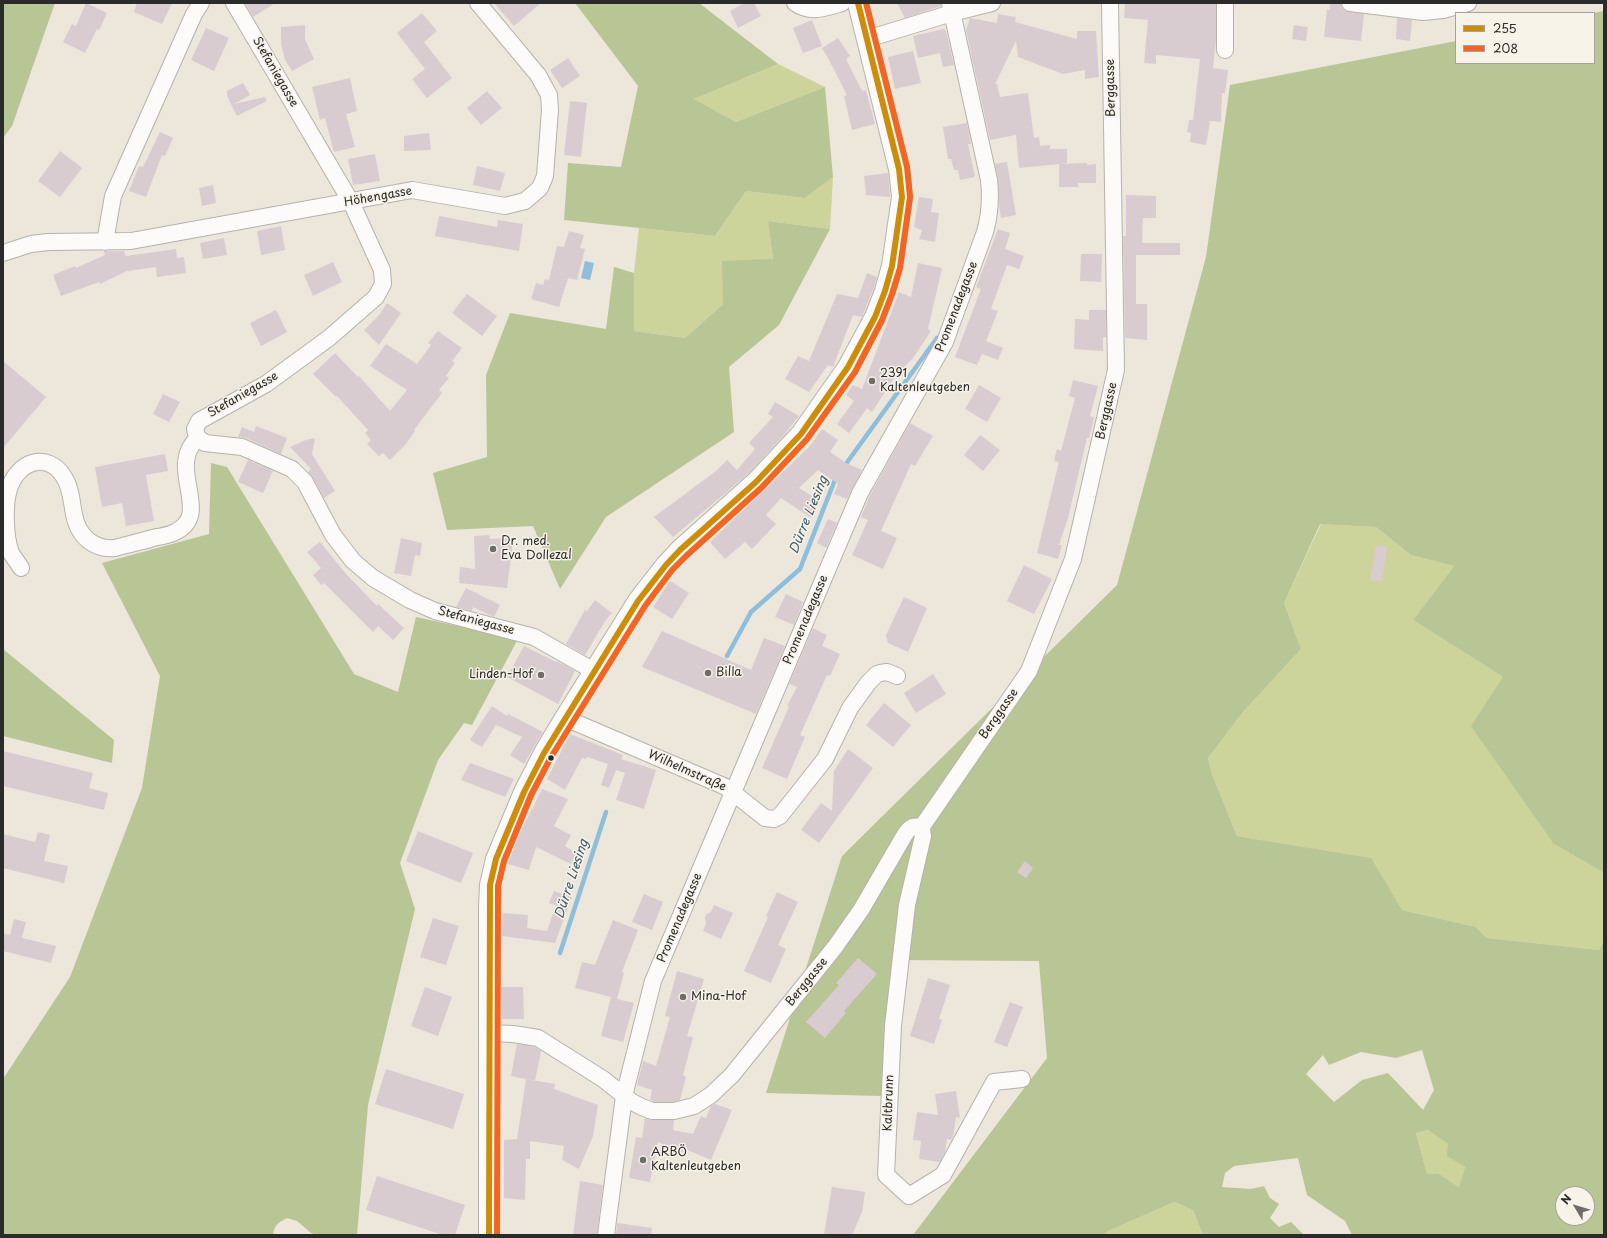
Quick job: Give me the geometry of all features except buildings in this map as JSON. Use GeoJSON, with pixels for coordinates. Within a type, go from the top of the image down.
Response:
{"type":"FeatureCollection","features":[{"type":"Feature","properties":{"kind":"main road"},"geometry":{"type":"LineString","coordinates":[[490,1235],[488,1033],[490,885],[496,859],[524,792],[544,753],[638,601],[680,550],[756,482],[801,434],[848,367],[875,317],[885,291],[892,266],[902,197],[899,169],[858,3]]}},
{"type":"Feature","properties":{"kind":"street"},"geometry":{"type":"LineString","coordinates":[[105,242],[113,196],[200,3]]}},
{"type":"Feature","properties":{"kind":"street","name":"Stefaniegasse"},"geometry":{"type":"LineString","coordinates":[[234,3],[351,202],[382,270],[383,279],[379,293],[373,300],[329,338],[266,384],[201,420],[195,429],[198,438],[205,443],[242,447],[292,469],[305,482],[333,535],[353,561],[373,578],[404,597],[435,611],[534,637],[594,671]]}},
{"type":"Feature","properties":{"kind":"street","name":"Höhengasse"},"geometry":{"type":"LineString","coordinates":[[3,253],[31,244],[48,242],[131,241],[351,202],[398,191],[412,190],[506,206],[525,201],[540,188],[546,169],[550,110],[549,95],[538,75],[478,3]]}},
{"type":"Feature","properties":{"kind":"street"},"geometry":{"type":"LineString","coordinates":[[795,3],[806,9],[816,10],[842,3]]}},
{"type":"Feature","properties":{"kind":"street"},"geometry":{"type":"LineString","coordinates":[[867,39],[951,8],[992,3]]}},
{"type":"Feature","properties":{"kind":"street","name":"Berggasse"},"geometry":{"type":"LineString","coordinates":[[488,1033],[513,1034],[538,1038],[603,1079],[624,1096],[652,1111],[674,1111],[694,1106],[712,1095],[732,1075],[835,947],[861,910],[907,831],[914,826],[921,828],[1029,671],[1073,559],[1116,370],[1110,3]]}},
{"type":"Feature","properties":{"kind":"street"},"geometry":{"type":"LineString","coordinates":[[1225,3],[1225,50]]}},
{"type":"Feature","properties":{"kind":"street"},"geometry":{"type":"LineString","coordinates":[[1350,3],[1423,12],[1443,10],[1468,3]]}},
{"type":"Feature","properties":{"kind":"street","name":"Promenadegasse"},"geometry":{"type":"LineString","coordinates":[[606,1235],[624,1096],[653,981],[860,493],[945,342],[985,232],[990,209],[989,180],[951,8]]}},
{"type":"Feature","properties":{"kind":"street"},"geometry":{"type":"LineString","coordinates":[[21,568],[12,553],[7,536],[7,497],[12,482],[20,469],[26,464],[37,462],[47,463],[60,472],[68,485],[75,520],[81,532],[95,544],[108,548],[115,548],[174,533],[186,523],[192,509],[185,460],[191,446],[198,438]]}},
{"type":"Feature","properties":{"kind":"street","name":"Wilhelmstraße"},"geometry":{"type":"LineString","coordinates":[[565,718],[726,787],[765,818],[774,819],[780,816],[825,758],[850,708],[868,683],[880,673],[887,672],[897,676]]}},
{"type":"Feature","properties":{"kind":"street","name":"Kaltbrunn"},"geometry":{"type":"LineString","coordinates":[[921,828],[923,836],[907,905],[892,1026],[886,1175],[909,1196],[943,1175],[994,1082],[1022,1079]]}},
{"type":"Feature","properties":{"kind":"green space"},"geometry":{"type":"Polygon","coordinates":[[[3,3],[55,3],[12,126],[3,138],[3,3]]]}},
{"type":"Feature","properties":{"kind":"green space"},"geometry":{"type":"Polygon","coordinates":[[[575,3],[699,3],[778,64],[694,99],[736,122],[825,87],[833,177],[805,198],[746,191],[715,236],[564,220],[568,163],[621,167],[638,86],[575,3]]]}},
{"type":"Feature","properties":{"kind":"green space"},"geometry":{"type":"Polygon","coordinates":[[[1604,11],[1604,873],[1554,844],[1471,726],[1503,677],[1413,620],[1454,566],[1411,555],[1376,527],[1320,524],[1284,603],[1301,649],[1243,712],[1208,758],[1212,774],[1237,836],[1371,858],[1402,910],[1476,927],[1487,938],[1599,950],[1604,940],[1604,1235],[1352,1235],[1345,1221],[1307,1195],[1298,1158],[1234,1166],[1225,1173],[1222,1187],[1251,1189],[1264,1186],[1270,1198],[1279,1204],[1270,1218],[1279,1227],[1291,1222],[1304,1235],[1203,1235],[1193,1210],[1174,1202],[1106,1232],[1105,1235],[913,1235],[1047,1058],[1039,961],[892,960],[882,1096],[766,1093],[842,856],[1117,585],[1206,257],[1230,85],[1455,41],[1455,64],[1595,64],[1595,13],[1604,11]],[[1422,1050],[1396,1058],[1361,1052],[1329,1065],[1323,1055],[1306,1074],[1334,1102],[1362,1080],[1388,1073],[1423,1110],[1434,1090],[1422,1050]],[[1428,1130],[1416,1133],[1427,1174],[1439,1174],[1459,1187],[1465,1167],[1447,1156],[1448,1144],[1428,1130]]]}},
{"type":"Feature","properties":{"kind":"green space"},"geometry":{"type":"Polygon","coordinates":[[[778,64],[825,87],[736,122],[694,99],[778,64]]]}},
{"type":"Feature","properties":{"kind":"green space"},"geometry":{"type":"Polygon","coordinates":[[[833,177],[830,229],[768,221],[773,259],[685,338],[634,331],[634,273],[639,228],[715,236],[746,191],[805,198],[833,177]]]}},
{"type":"Feature","properties":{"kind":"green space"},"geometry":{"type":"Polygon","coordinates":[[[768,221],[830,229],[779,325],[729,367],[734,432],[606,517],[560,589],[533,526],[447,530],[433,473],[487,457],[486,375],[510,313],[606,329],[614,267],[634,273],[634,331],[685,338],[723,304],[722,261],[773,259],[768,221]]]}},
{"type":"Feature","properties":{"kind":"green space"},"geometry":{"type":"Polygon","coordinates":[[[211,463],[227,467],[354,674],[398,692],[416,617],[518,639],[472,725],[464,723],[438,760],[400,863],[415,909],[368,1105],[357,1235],[317,1235],[311,1233],[297,1221],[287,1218],[277,1224],[273,1235],[3,1235],[3,1079],[70,977],[142,788],[160,676],[102,563],[209,534],[211,463]]]}},
{"type":"Feature","properties":{"kind":"green space"},"geometry":{"type":"Polygon","coordinates":[[[1321,524],[1376,527],[1411,555],[1454,566],[1413,620],[1503,677],[1554,844],[1604,873],[1604,940],[1599,950],[1487,938],[1476,927],[1402,910],[1370,858],[1237,836],[1212,774],[1208,758],[1243,712],[1301,649],[1284,603],[1321,524]]]}},
{"type":"Feature","properties":{"kind":"green space"},"geometry":{"type":"Polygon","coordinates":[[[3,649],[114,740],[112,763],[3,736],[3,649]]]}},
{"type":"Feature","properties":{"kind":"green space"},"geometry":{"type":"Polygon","coordinates":[[[1428,1130],[1448,1144],[1448,1156],[1465,1167],[1459,1187],[1439,1174],[1427,1174],[1416,1133],[1428,1130]]]}},
{"type":"Feature","properties":{"kind":"green space"},"geometry":{"type":"Polygon","coordinates":[[[1174,1202],[1193,1210],[1203,1235],[1105,1235],[1106,1232],[1174,1202]]]}},
{"type":"Feature","properties":{"kind":"water"},"geometry":{"type":"Polygon","coordinates":[[[585,261],[594,263],[590,280],[581,278],[585,261]]]}},
{"type":"Feature","properties":{"kind":"waterway","name":"Dürre Liesing"},"geometry":{"type":"LineString","coordinates":[[843,468],[937,338]]}},
{"type":"Feature","properties":{"kind":"waterway","name":"Dürre Liesing"},"geometry":{"type":"LineString","coordinates":[[727,656],[751,612],[800,569],[836,477]]}},
{"type":"Feature","properties":{"kind":"waterway","name":"Dürre Liesing"},"geometry":{"type":"LineString","coordinates":[[560,953],[606,812]]}},
{"type":"Feature","properties":{"kind":"transit line","name":"255"},"geometry":{"type":"LineString","coordinates":[[489,1235],[490,885],[496,859],[524,792],[544,753],[638,601],[666,565],[680,550],[756,482],[801,434],[848,367],[875,317],[885,291],[892,266],[902,197],[899,169],[858,3]]}},
{"type":"Feature","properties":{"kind":"transit line","name":"208"},"geometry":{"type":"LineString","coordinates":[[497,1235],[498,886],[504,861],[531,795],[551,757],[645,606],[672,570],[761,488],[807,439],[855,372],[882,320],[900,268],[910,197],[907,167],[866,3]]}},
{"type":"Feature","properties":{"kind":"place","name":"2391 Kaltenleutgeben"},"geometry":{"type":"Point","coordinates":[872,381]}},
{"type":"Feature","properties":{"kind":"place","name":"Dr. med. Eva Dollezal"},"geometry":{"type":"Point","coordinates":[493,549]}},
{"type":"Feature","properties":{"kind":"place","name":"Billa"},"geometry":{"type":"Point","coordinates":[708,673]}},
{"type":"Feature","properties":{"kind":"place","name":"Linden-Hof"},"geometry":{"type":"Point","coordinates":[541,675]}},
{"type":"Feature","properties":{"kind":"place","name":"Mina-Hof"},"geometry":{"type":"Point","coordinates":[683,997]}},
{"type":"Feature","properties":{"kind":"place","name":"ARBÖ Kaltenleutgeben"},"geometry":{"type":"Point","coordinates":[643,1160]}}]}
